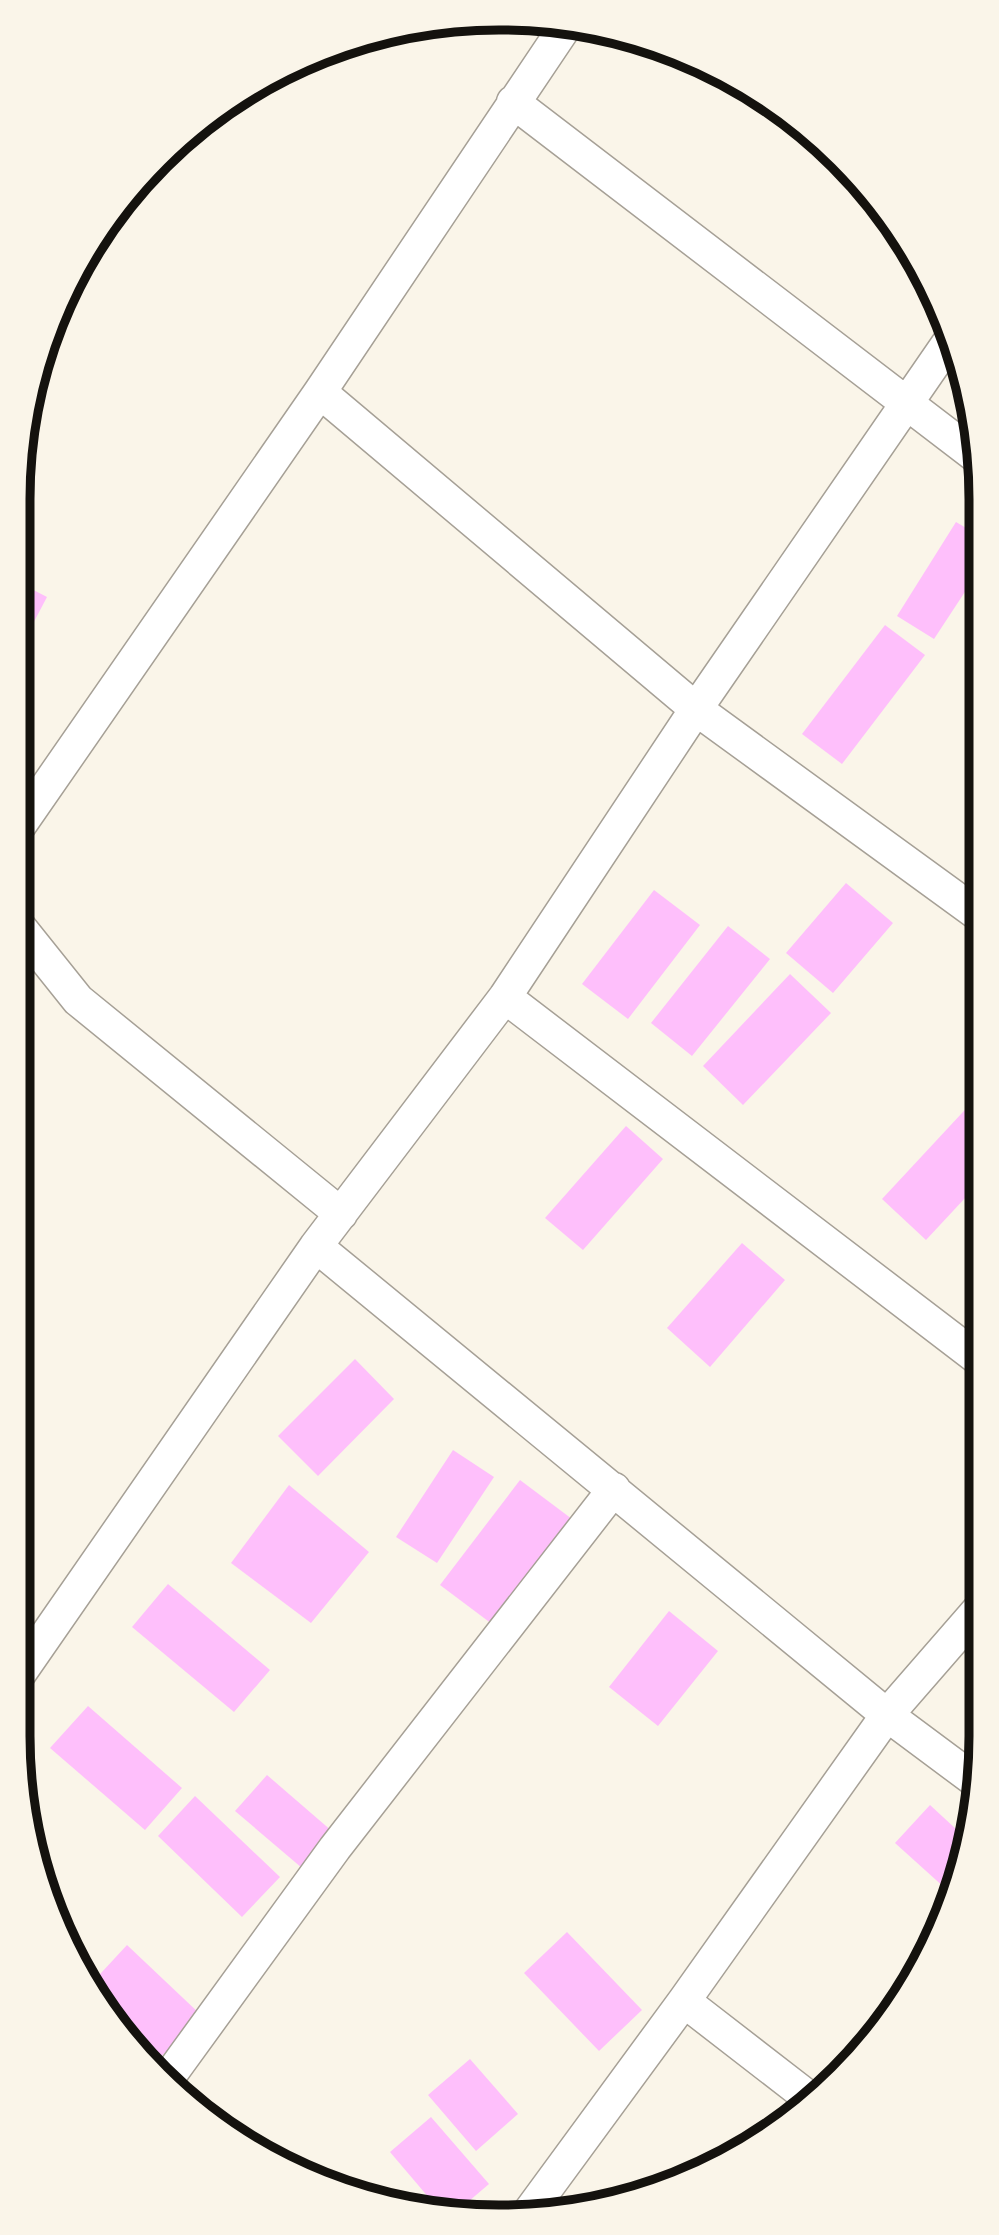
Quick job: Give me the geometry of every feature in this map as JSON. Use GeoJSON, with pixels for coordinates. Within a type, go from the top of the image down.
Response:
{"type":"FeatureCollection","features":[{"type":"Feature","properties":{"kind":"street"},"geometry":{"type":"LineString","coordinates":[[30,811],[320,392],[559,34]]}},
{"type":"Feature","properties":{"kind":"street"},"geometry":{"type":"LineString","coordinates":[[513,102],[966,449]]}},
{"type":"Feature","properties":{"kind":"street"},"geometry":{"type":"LineString","coordinates":[[30,1659],[316,1246],[505,997],[696,709],[944,349]]}},
{"type":"Feature","properties":{"kind":"street"},"geometry":{"type":"LineString","coordinates":[[320,392],[696,709],[969,908]]}},
{"type":"Feature","properties":{"kind":"street"},"geometry":{"type":"LineString","coordinates":[[30,940],[78,1000],[341,1214]]}},
{"type":"Feature","properties":{"kind":"street"},"geometry":{"type":"LineString","coordinates":[[505,997],[969,1352]]}},
{"type":"Feature","properties":{"kind":"street"},"geometry":{"type":"LineString","coordinates":[[316,1246],[887,1715],[967,1775]]}},
{"type":"Feature","properties":{"kind":"street"},"geometry":{"type":"LineString","coordinates":[[172,2073],[335,1848],[614,1489]]}},
{"type":"Feature","properties":{"kind":"street"},"geometry":{"type":"LineString","coordinates":[[535,2203],[684,2001],[887,1715],[969,1621]]}},
{"type":"Feature","properties":{"kind":"street"},"geometry":{"type":"LineString","coordinates":[[684,2001],[803,2093]]}},
{"type":"Feature","properties":{"kind":"building"},"geometry":{"type":"Polygon","coordinates":[[[956,522],[969,530],[969,586],[934,639],[897,616],[956,522]]]}},
{"type":"Feature","properties":{"kind":"building"},"geometry":{"type":"Polygon","coordinates":[[[30,588],[47,597],[30,629],[30,588]]]}},
{"type":"Feature","properties":{"kind":"building"},"geometry":{"type":"Polygon","coordinates":[[[885,625],[925,655],[842,764],[802,734],[885,625]]]}},
{"type":"Feature","properties":{"kind":"building"},"geometry":{"type":"Polygon","coordinates":[[[846,883],[893,923],[833,993],[786,953],[846,883]]]}},
{"type":"Feature","properties":{"kind":"building"},"geometry":{"type":"Polygon","coordinates":[[[654,890],[700,925],[628,1019],[582,984],[654,890]]]}},
{"type":"Feature","properties":{"kind":"building"},"geometry":{"type":"Polygon","coordinates":[[[728,926],[770,959],[692,1056],[651,1023],[728,926]]]}},
{"type":"Feature","properties":{"kind":"building"},"geometry":{"type":"Polygon","coordinates":[[[790,974],[831,1013],[743,1105],[703,1066],[790,974]]]}},
{"type":"Feature","properties":{"kind":"building"},"geometry":{"type":"Polygon","coordinates":[[[969,1105],[969,1194],[926,1240],[882,1199],[969,1105]]]}},
{"type":"Feature","properties":{"kind":"building"},"geometry":{"type":"Polygon","coordinates":[[[626,1126],[663,1159],[583,1250],[545,1218],[626,1126]]]}},
{"type":"Feature","properties":{"kind":"building"},"geometry":{"type":"Polygon","coordinates":[[[742,1243],[785,1280],[710,1367],[667,1328],[742,1243]]]}},
{"type":"Feature","properties":{"kind":"building"},"geometry":{"type":"Polygon","coordinates":[[[355,1359],[394,1399],[318,1476],[278,1436],[355,1359]]]}},
{"type":"Feature","properties":{"kind":"building"},"geometry":{"type":"Polygon","coordinates":[[[453,1450],[494,1477],[437,1563],[396,1537],[453,1450]]]}},
{"type":"Feature","properties":{"kind":"building"},"geometry":{"type":"Polygon","coordinates":[[[520,1480],[572,1519],[492,1624],[440,1585],[520,1480]]]}},
{"type":"Feature","properties":{"kind":"building"},"geometry":{"type":"Polygon","coordinates":[[[289,1485],[369,1552],[311,1623],[231,1563],[289,1485]]]}},
{"type":"Feature","properties":{"kind":"building"},"geometry":{"type":"Polygon","coordinates":[[[168,1584],[270,1670],[234,1712],[132,1627],[168,1584]]]}},
{"type":"Feature","properties":{"kind":"building"},"geometry":{"type":"Polygon","coordinates":[[[669,1611],[718,1651],[658,1726],[609,1687],[669,1611]]]}},
{"type":"Feature","properties":{"kind":"building"},"geometry":{"type":"Polygon","coordinates":[[[88,1706],[182,1788],[145,1830],[50,1748],[88,1706]]]}},
{"type":"Feature","properties":{"kind":"building"},"geometry":{"type":"Polygon","coordinates":[[[267,1775],[333,1832],[302,1868],[235,1811],[267,1775]]]}},
{"type":"Feature","properties":{"kind":"building"},"geometry":{"type":"Polygon","coordinates":[[[195,1796],[280,1877],[242,1917],[158,1836],[195,1796]]]}},
{"type":"Feature","properties":{"kind":"building"},"geometry":{"type":"Polygon","coordinates":[[[930,1805],[959,1832],[944,1887],[895,1843],[930,1805]]]}},
{"type":"Feature","properties":{"kind":"building"},"geometry":{"type":"Polygon","coordinates":[[[567,1932],[642,2010],[599,2051],[524,1973],[567,1932]]]}},
{"type":"Feature","properties":{"kind":"building"},"geometry":{"type":"Polygon","coordinates":[[[127,1945],[201,2015],[159,2059],[127,2021],[97,1977],[127,1945]]]}},
{"type":"Feature","properties":{"kind":"building"},"geometry":{"type":"Polygon","coordinates":[[[470,2059],[518,2114],[476,2151],[428,2095],[470,2059]]]}},
{"type":"Feature","properties":{"kind":"building"},"geometry":{"type":"Polygon","coordinates":[[[431,2117],[489,2184],[466,2204],[431,2200],[390,2152],[431,2117]]]}}]}
